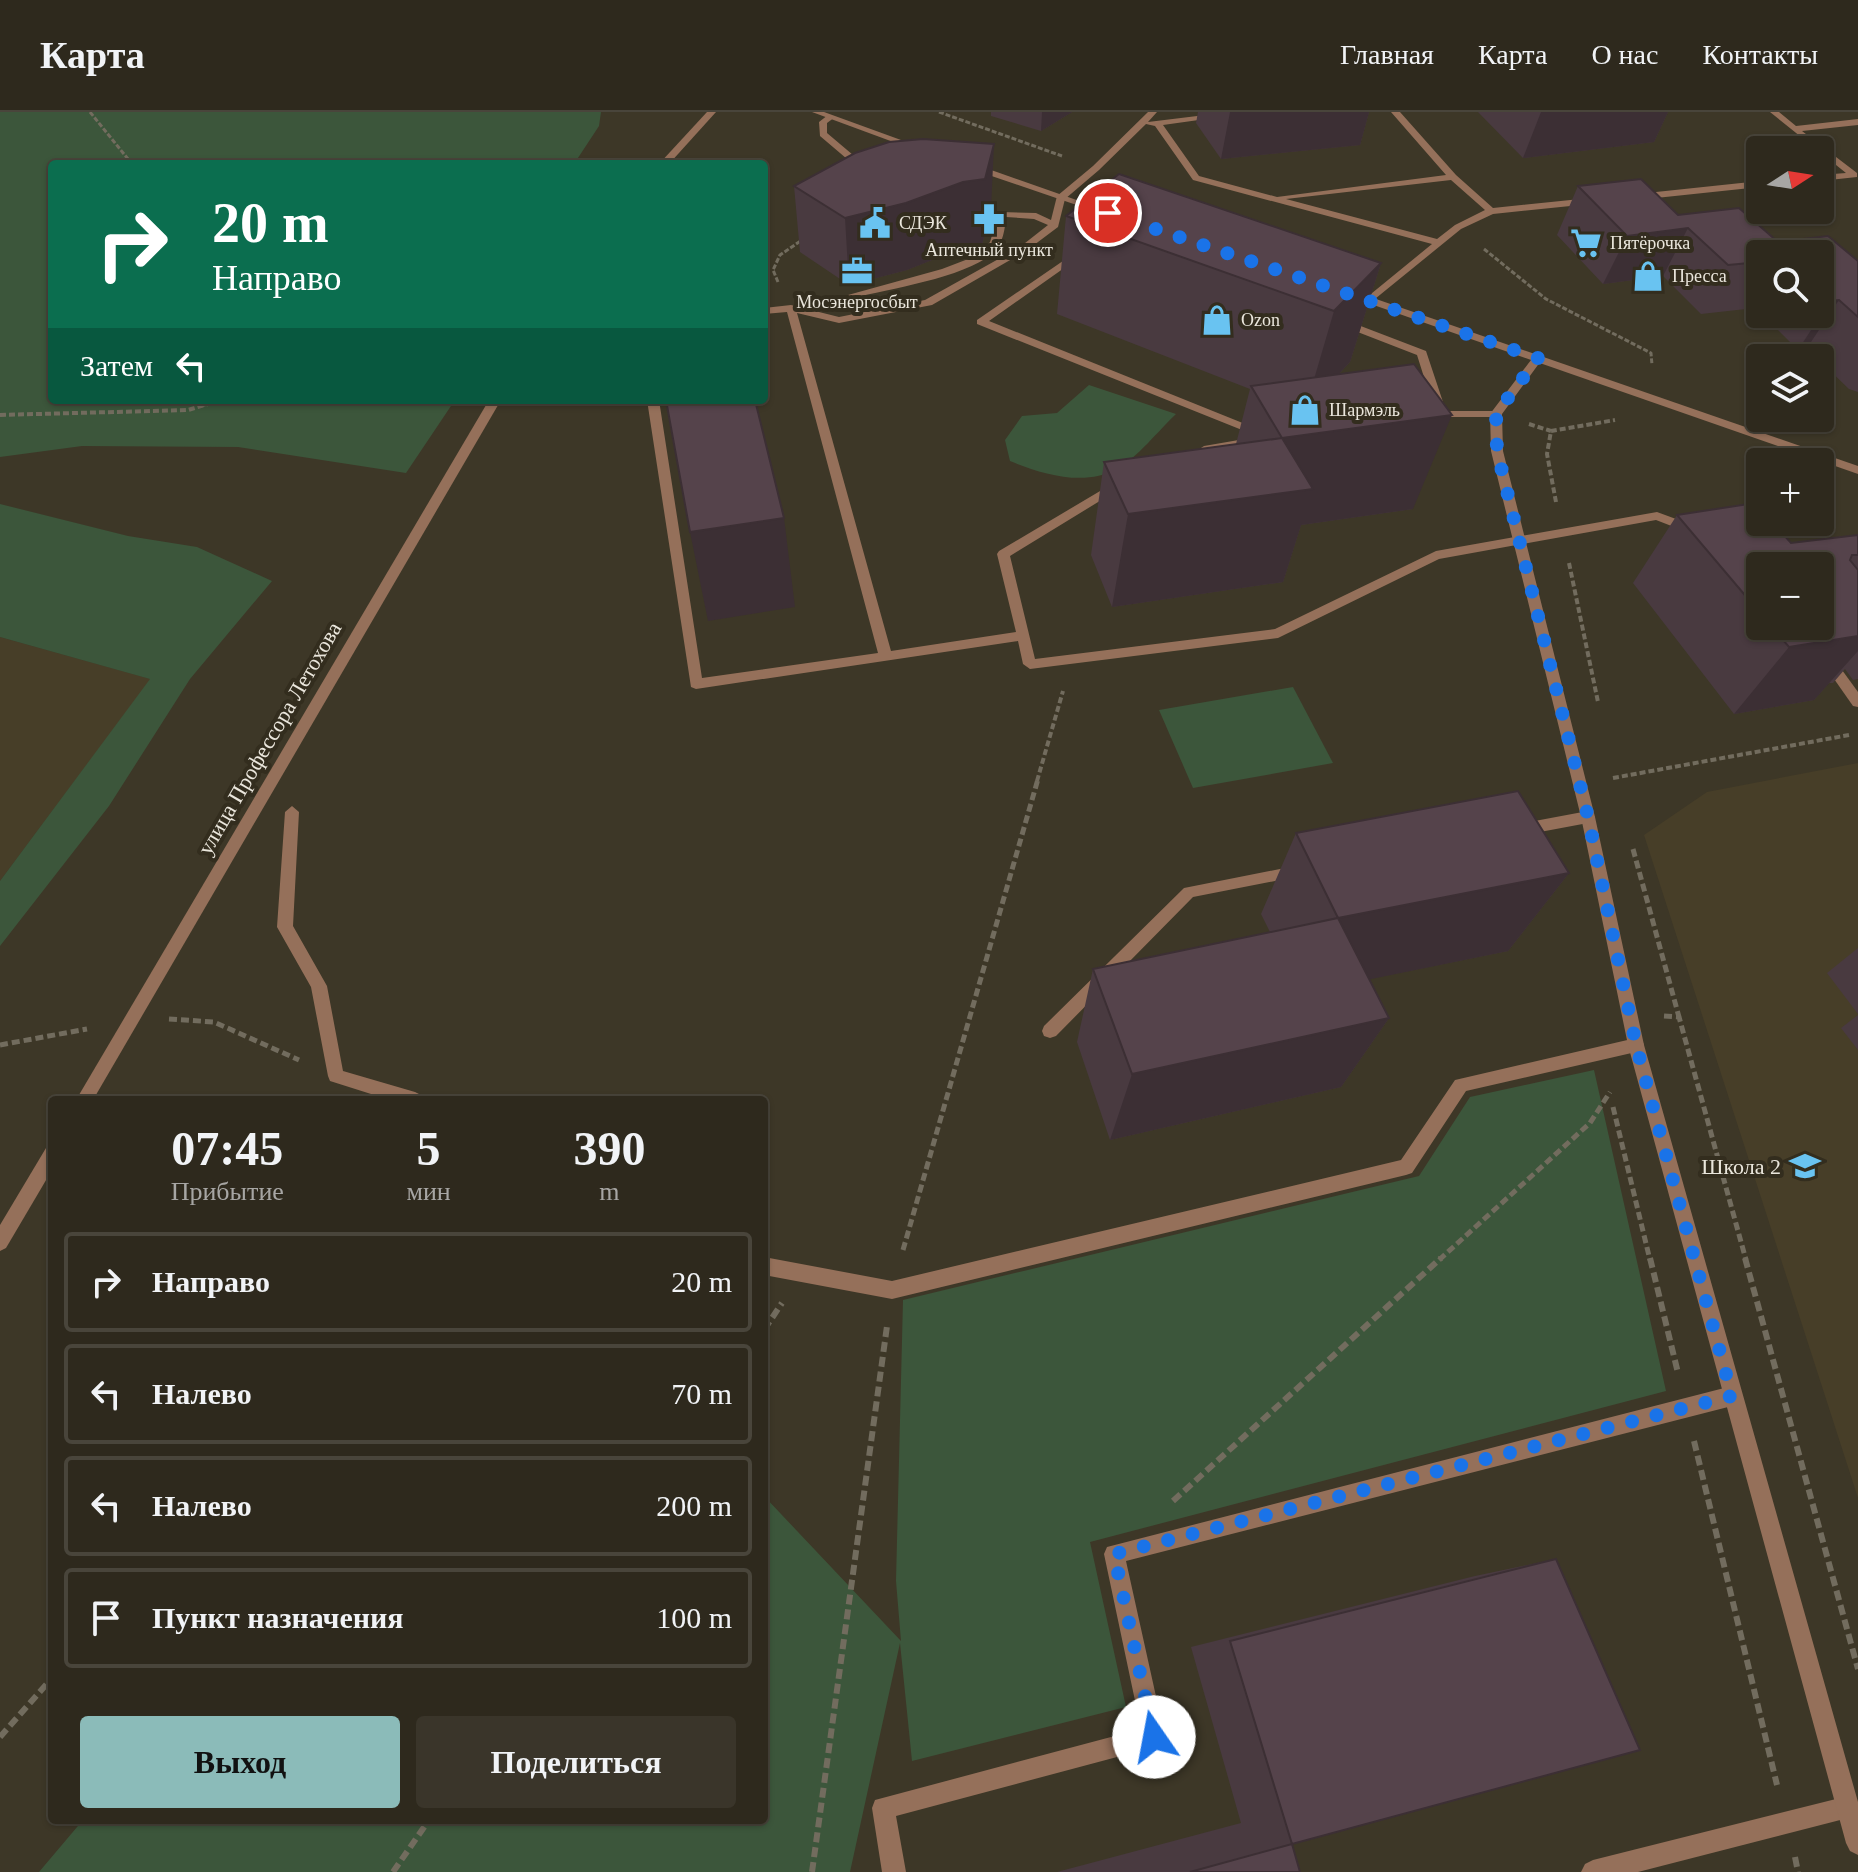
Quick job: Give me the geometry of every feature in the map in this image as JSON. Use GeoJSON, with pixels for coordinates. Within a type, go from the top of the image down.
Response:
{"type":"FeatureCollection","features":[{"type":"Feature","properties":{"kind":"street"},"geometry":{"type":"LineString","coordinates":[[668,160],[712,112]]}},
{"type":"Feature","properties":{"kind":"street"},"geometry":{"type":"LineString","coordinates":[[816,112],[936,154]]}},
{"type":"Feature","properties":{"kind":"street"},"geometry":{"type":"LineString","coordinates":[[768,311],[791,308],[839,320],[928,303],[1023,249],[1055,225],[1060,198],[1153,112]]}},
{"type":"Feature","properties":{"kind":"street"},"geometry":{"type":"LineString","coordinates":[[1141,124],[1252,112]]}},
{"type":"Feature","properties":{"kind":"street"},"geometry":{"type":"LineString","coordinates":[[1395,112],[1453,177],[1491,211]]}},
{"type":"Feature","properties":{"kind":"street"},"geometry":{"type":"LineString","coordinates":[[1774,112],[1856,175]]}},
{"type":"Feature","properties":{"kind":"street"},"geometry":{"type":"LineString","coordinates":[[831,117],[823,122],[823,134],[866,170]]}},
{"type":"Feature","properties":{"kind":"street"},"geometry":{"type":"LineString","coordinates":[[1794,129],[1858,122]]}},
{"type":"Feature","properties":{"kind":"street"},"geometry":{"type":"LineString","coordinates":[[1158,124],[1196,178],[1439,243]]}},
{"type":"Feature","properties":{"kind":"street"},"geometry":{"type":"LineString","coordinates":[[964,164],[1111,214]]}},
{"type":"Feature","properties":{"kind":"street"},"geometry":{"type":"LineString","coordinates":[[1834,177],[1856,175]]}},
{"type":"Feature","properties":{"kind":"street"},"geometry":{"type":"LineString","coordinates":[[1272,198],[1453,177]]}},
{"type":"Feature","properties":{"kind":"street"},"geometry":{"type":"LineString","coordinates":[[1618,199],[1746,185]]}},
{"type":"Feature","properties":{"kind":"street"},"geometry":{"type":"LineString","coordinates":[[1370,300],[1458,227],[1491,211],[1602,200]]}},
{"type":"Feature","properties":{"kind":"street"},"geometry":{"type":"LineString","coordinates":[[853,295],[924,279],[976,258],[990,249],[997,238],[1002,214],[1036,216],[1055,225]]}},
{"type":"Feature","properties":{"kind":"street"},"geometry":{"type":"LineString","coordinates":[[1092,245],[981,322],[1269,437],[1193,452]]}},
{"type":"Feature","properties":{"kind":"street"},"geometry":{"type":"LineString","coordinates":[[1341,290],[1858,470]]}},
{"type":"Feature","properties":{"kind":"street"},"geometry":{"type":"LineString","coordinates":[[791,308],[886,657]]}},
{"type":"Feature","properties":{"kind":"street"},"geometry":{"type":"LineString","coordinates":[[1333,319],[1422,353],[1442,414]]}},
{"type":"Feature","properties":{"kind":"street"},"geometry":{"type":"LineString","coordinates":[[1538,358],[1496,414],[1497,451],[1588,817],[1636,1045],[1858,1843]]}},
{"type":"Feature","properties":{"kind":"street","name":"улица Профессора Летохова"},"geometry":{"type":"LineString","coordinates":[[86,1096],[493,404]]}},
{"type":"Feature","properties":{"kind":"street"},"geometry":{"type":"LineString","coordinates":[[654,404],[696,684],[1023,636]]}},
{"type":"Feature","properties":{"kind":"street"},"geometry":{"type":"LineString","coordinates":[[1411,418],[1442,414],[1496,414]]}},
{"type":"Feature","properties":{"kind":"street"},"geometry":{"type":"LineString","coordinates":[[1136,474],[1003,554],[1030,664],[1278,633],[1436,555],[1657,516],[1710,536]]}},
{"type":"Feature","properties":{"kind":"street"},"geometry":{"type":"LineString","coordinates":[[1813,640],[1858,702]]}},
{"type":"Feature","properties":{"kind":"street"},"geometry":{"type":"LineString","coordinates":[[292,812],[285,927],[319,986],[336,1076],[402,1096]]}},
{"type":"Feature","properties":{"kind":"street"},"geometry":{"type":"LineString","coordinates":[[1496,834],[1588,817]]}},
{"type":"Feature","properties":{"kind":"street"},"geometry":{"type":"LineString","coordinates":[[1050,1031],[1189,892],[1312,869]]}},
{"type":"Feature","properties":{"kind":"street"},"geometry":{"type":"LineString","coordinates":[[768,1267],[892,1290],[1406,1167],[1461,1085],[1636,1045]]}},
{"type":"Feature","properties":{"kind":"street"},"geometry":{"type":"LineString","coordinates":[[0,1242],[48,1161]]}},
{"type":"Feature","properties":{"kind":"street"},"geometry":{"type":"LineString","coordinates":[[894,1872],[883,1808],[1154,1737],[1114,1554],[1732,1396]]}},
{"type":"Feature","properties":{"kind":"street"},"geometry":{"type":"LineString","coordinates":[[1593,1872],[1848,1807]]}},
{"type":"Feature","properties":{"kind":"path"},"geometry":{"type":"LineString","coordinates":[[90,112],[129,160]]}},
{"type":"Feature","properties":{"kind":"path"},"geometry":{"type":"LineString","coordinates":[[1458,227],[1546,299],[1651,353],[1652,367]]}},
{"type":"Feature","properties":{"kind":"path"},"geometry":{"type":"LineString","coordinates":[[791,308],[773,270],[775,258],[784,249],[805,239]]}},
{"type":"Feature","properties":{"kind":"path"},"geometry":{"type":"LineString","coordinates":[[188,410],[189,404]]}},
{"type":"Feature","properties":{"kind":"path"},"geometry":{"type":"LineString","coordinates":[[0,415],[188,410],[208,404]]}},
{"type":"Feature","properties":{"kind":"path"},"geometry":{"type":"LineString","coordinates":[[1547,454],[1600,715]]}},
{"type":"Feature","properties":{"kind":"path"},"geometry":{"type":"LineString","coordinates":[[812,1872],[892,1290],[1061,697],[1075,660]]}},
{"type":"Feature","properties":{"kind":"path"},"geometry":{"type":"LineString","coordinates":[[1617,791],[1613,776],[1858,733]]}},
{"type":"Feature","properties":{"kind":"path"},"geometry":{"type":"LineString","coordinates":[[1629,836],[1679,1017]]}},
{"type":"Feature","properties":{"kind":"path"},"geometry":{"type":"LineString","coordinates":[[153,1018],[214,1022],[336,1076]]}},
{"type":"Feature","properties":{"kind":"path"},"geometry":{"type":"LineString","coordinates":[[0,1045],[98,1027]]}},
{"type":"Feature","properties":{"kind":"path"},"geometry":{"type":"LineString","coordinates":[[1161,1512],[1590,1123],[1610,1092]]}},
{"type":"Feature","properties":{"kind":"path"},"geometry":{"type":"LineString","coordinates":[[0,1737],[48,1683]]}},
{"type":"Feature","properties":{"kind":"path"},"geometry":{"type":"LineString","coordinates":[[393,1872],[426,1824]]}},
{"type":"Feature","properties":{"kind":"shaded area"},"geometry":{"type":"Polygon","coordinates":[[[0,637],[151,679],[0,881],[0,637]]]}},
{"type":"Feature","properties":{"kind":"shaded area","name":"Школа 2"},"geometry":{"type":"Polygon","coordinates":[[[1858,763],[1858,1498],[1644,835],[1707,792],[1858,763]]]}},
{"type":"Feature","properties":{"kind":"green space"},"geometry":{"type":"Polygon","coordinates":[[[0,112],[601,112],[599,126],[577,160],[48,160],[48,404],[452,404],[406,473],[238,447],[82,446],[0,457],[0,112]]]}},
{"type":"Feature","properties":{"kind":"green space"},"geometry":{"type":"Polygon","coordinates":[[[1089,385],[1176,414],[1132,458],[1104,474],[1063,477],[1010,461],[1005,440],[1022,416],[1057,413],[1089,385]]]}},
{"type":"Feature","properties":{"kind":"green space"},"geometry":{"type":"Polygon","coordinates":[[[0,504],[128,536],[197,547],[272,581],[190,679],[109,806],[0,946],[0,881],[150,679],[0,637],[0,504]]]}},
{"type":"Feature","properties":{"kind":"green space"},"geometry":{"type":"Polygon","coordinates":[[[1293,687],[1333,763],[1193,788],[1159,710],[1293,687]]]}},
{"type":"Feature","properties":{"kind":"green space"},"geometry":{"type":"Polygon","coordinates":[[[1594,1070],[1666,1391],[1090,1542],[1126,1707],[912,1761],[900,1643],[850,1872],[39,1872],[80,1824],[768,1824],[768,1500],[901,1641],[896,1581],[903,1300],[1419,1176],[1470,1097],[1594,1070]]]}},
{"type":"Feature","properties":{"kind":"building"},"geometry":{"type":"Polygon","coordinates":[[[923,139],[994,144],[985,179],[963,182],[906,203],[845,218],[794,186],[855,153],[889,142],[923,139]]]}},
{"type":"Feature","properties":{"kind":"building"},"geometry":{"type":"Polygon","coordinates":[[[1119,174],[1381,263],[1334,311],[1066,216],[1119,174]]]}},
{"type":"Feature","properties":{"kind":"building"},"geometry":{"type":"Polygon","coordinates":[[[1641,179],[1678,215],[1739,208],[1746,214],[1746,224],[1757,224],[1776,240],[1746,240],[1746,263],[1728,265],[1688,228],[1627,236],[1578,186],[1641,179]]]}},
{"type":"Feature","properties":{"kind":"building"},"geometry":{"type":"Polygon","coordinates":[[[1828,236],[1833,240],[1795,240],[1828,236]]]}},
{"type":"Feature","properties":{"kind":"building"},"geometry":{"type":"Polygon","coordinates":[[[1834,241],[1858,261],[1858,317],[1839,300],[1834,301],[1834,241]]]}},
{"type":"Feature","properties":{"kind":"building"},"geometry":{"type":"Polygon","coordinates":[[[1414,364],[1452,415],[1282,438],[1251,386],[1414,364]]]}},
{"type":"Feature","properties":{"kind":"building"},"geometry":{"type":"Polygon","coordinates":[[[667,404],[756,404],[784,518],[690,532],[667,404]]]}},
{"type":"Feature","properties":{"kind":"building"},"geometry":{"type":"Polygon","coordinates":[[[1282,438],[1313,489],[1128,514],[1104,462],[1282,438]]]}},
{"type":"Feature","properties":{"kind":"building"},"geometry":{"type":"Polygon","coordinates":[[[1746,504],[1746,536],[1785,536],[1791,543],[1858,535],[1858,555],[1852,555],[1850,560],[1858,570],[1858,636],[1834,640],[1834,552],[1746,552],[1746,596],[1677,515],[1746,504]]]}},
{"type":"Feature","properties":{"kind":"building"},"geometry":{"type":"Polygon","coordinates":[[[1783,640],[1833,640],[1789,647],[1783,640]]]}},
{"type":"Feature","properties":{"kind":"building"},"geometry":{"type":"Polygon","coordinates":[[[1518,791],[1569,873],[1338,918],[1296,833],[1518,791]]]}},
{"type":"Feature","properties":{"kind":"building"},"geometry":{"type":"Polygon","coordinates":[[[1338,918],[1389,1018],[1132,1074],[1093,969],[1338,918]]]}},
{"type":"Feature","properties":{"kind":"building"},"geometry":{"type":"Polygon","coordinates":[[[1556,1559],[1640,1750],[1292,1844],[1230,1641],[1556,1559]]]}},
{"type":"Feature","properties":{"kind":"building"},"geometry":{"type":"Polygon","coordinates":[[[1292,1844],[1300,1872],[1190,1872],[1292,1844]]]}},
{"type":"Feature","properties":{"kind":"place","name":"Аптечный пункт"},"geometry":{"type":"Point","coordinates":[989,219]}},
{"type":"Feature","properties":{"kind":"place","name":"СДЭК"},"geometry":{"type":"Point","coordinates":[875,223]}},
{"type":"Feature","properties":{"kind":"place","name":"Пятёрочка"},"geometry":{"type":"Point","coordinates":[1586,243]}},
{"type":"Feature","properties":{"kind":"place","name":"Мосэнергосбыт"},"geometry":{"type":"Point","coordinates":[857,271]}},
{"type":"Feature","properties":{"kind":"place","name":"Пресса"},"geometry":{"type":"Point","coordinates":[1648,276]}},
{"type":"Feature","properties":{"kind":"place","name":"Ozon"},"geometry":{"type":"Point","coordinates":[1217,320]}},
{"type":"Feature","properties":{"kind":"place","name":"Шармэль"},"geometry":{"type":"Point","coordinates":[1305,410]}},
{"type":"Feature","properties":{"kind":"place","name":"Школа 2"},"geometry":{"type":"Point","coordinates":[1805,1166]}},
{"type":"Feature","properties":{"kind":"route"},"geometry":{"type":"LineString","coordinates":[[1108,213],[1538,358],[1496,414],[1497,451],[1588,817],[1636,1045],[1732,1396],[1114,1554],[1154,1737]]}}]}
